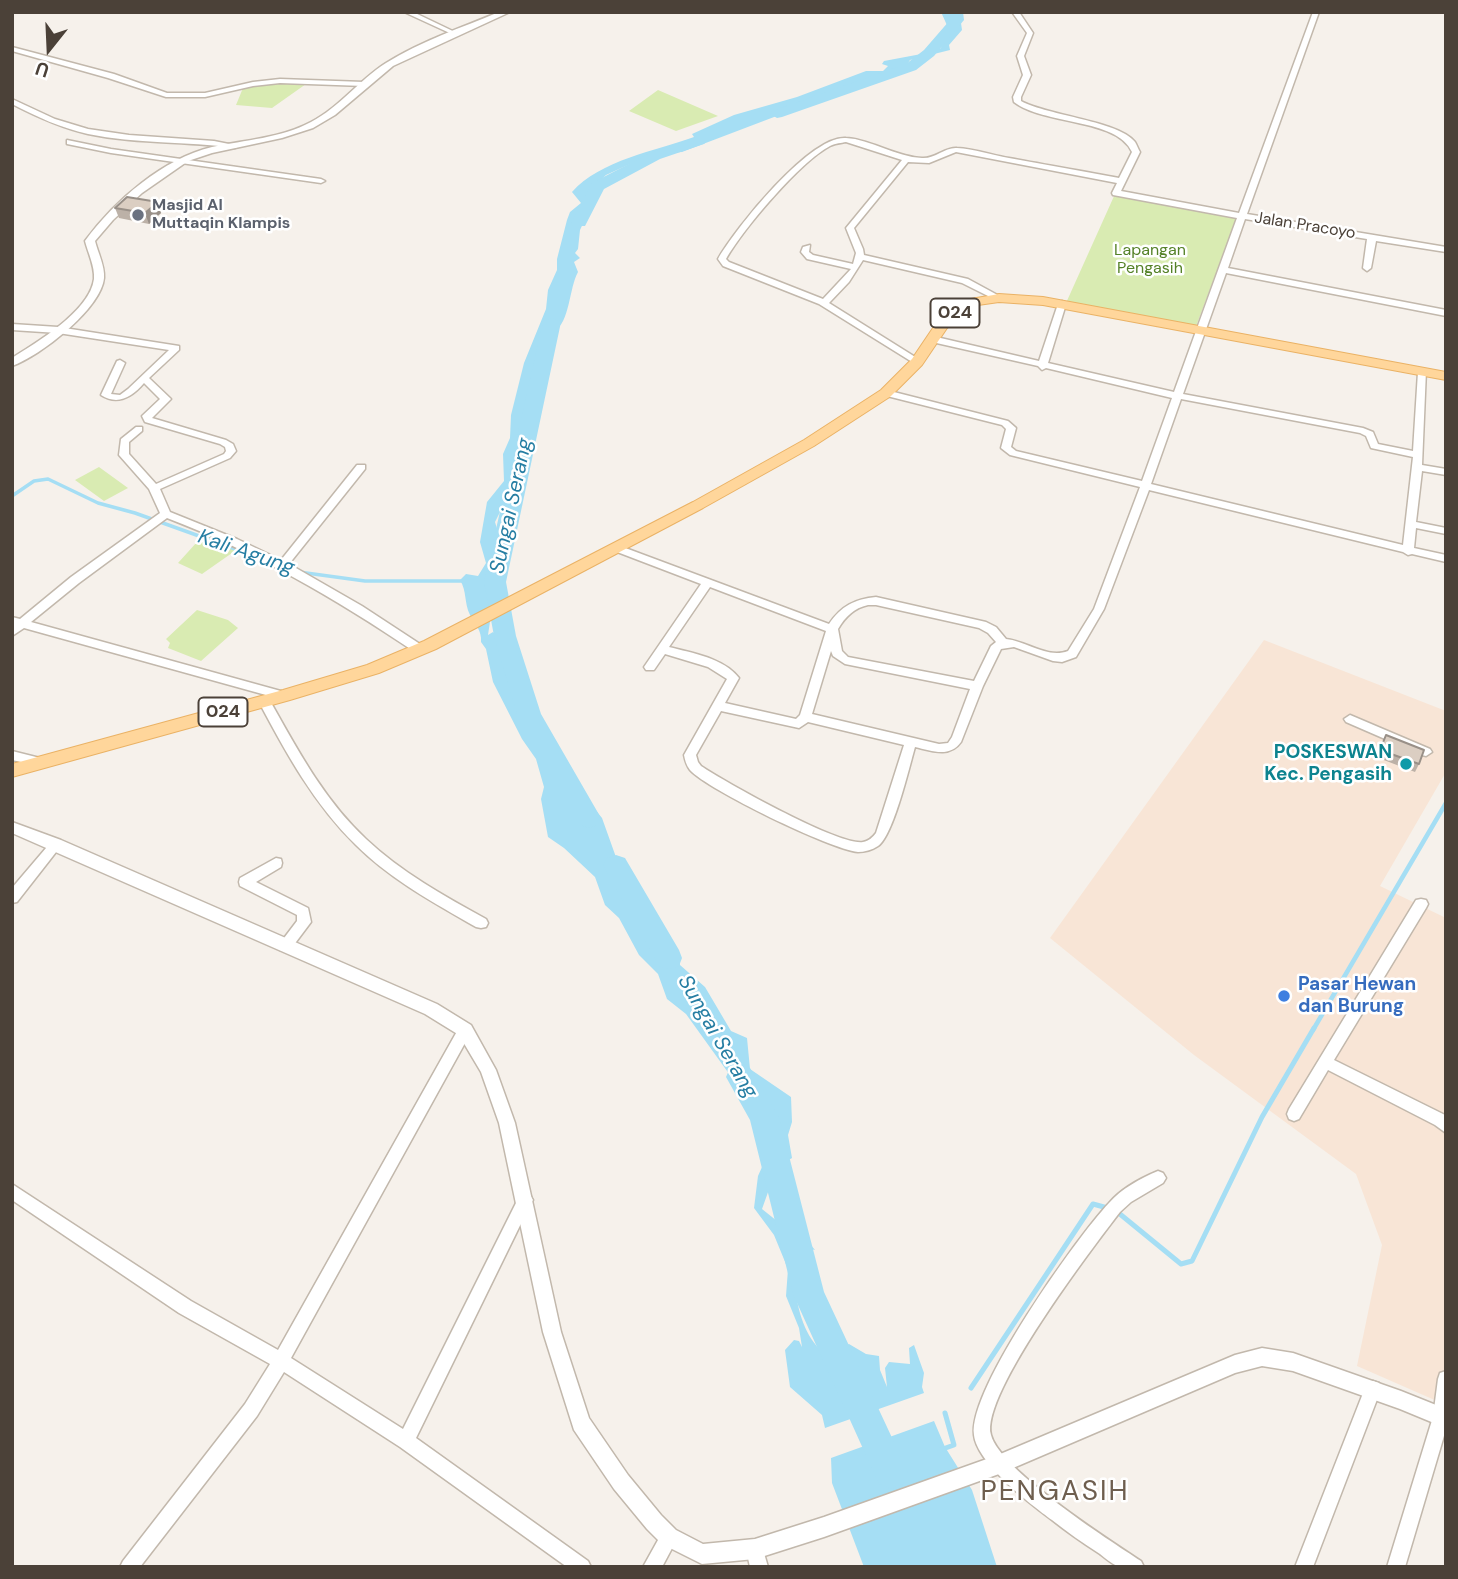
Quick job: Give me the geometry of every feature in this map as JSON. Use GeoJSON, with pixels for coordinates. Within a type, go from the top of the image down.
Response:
{"type":"FeatureCollection","features":[{"type":"Feature","properties":{"kind":"main road","name":"024"},"geometry":{"type":"LineString","coordinates":[[12,771],[265,702],[373,669],[425,647],[809,443],[886,393],[917,362],[932,339],[958,310],[975,302],[1021,298],[1062,304],[1446,376]]}},
{"type":"Feature","properties":{"kind":"street"},"geometry":{"type":"LineString","coordinates":[[407,12],[456,34]]}},
{"type":"Feature","properties":{"kind":"street"},"geometry":{"type":"LineString","coordinates":[[12,363],[58,330],[95,294],[100,276],[90,240],[95,233],[128,202],[181,161],[200,153],[311,125],[388,65],[506,12]]}},
{"type":"Feature","properties":{"kind":"street"},"geometry":{"type":"LineString","coordinates":[[1015,12],[1030,33],[1019,53],[1020,64],[1027,75],[1019,92],[1018,102],[1035,112],[1101,128],[1130,139],[1136,145],[1136,152],[1116,193],[1242,216],[1316,12]]}},
{"type":"Feature","properties":{"kind":"street"},"geometry":{"type":"LineString","coordinates":[[12,49],[111,76],[166,95],[205,94],[280,81],[364,84]]}},
{"type":"Feature","properties":{"kind":"street"},"geometry":{"type":"LineString","coordinates":[[12,101],[48,119],[91,132],[187,139],[235,146]]}},
{"type":"Feature","properties":{"kind":"street"},"geometry":{"type":"LineString","coordinates":[[917,362],[824,303],[726,264],[722,259],[780,187],[824,145],[847,140],[906,158],[929,161],[948,150],[955,150],[1121,181]]}},
{"type":"Feature","properties":{"kind":"street"},"geometry":{"type":"LineString","coordinates":[[70,142],[111,152],[321,181]]}},
{"type":"Feature","properties":{"kind":"street"},"geometry":{"type":"LineString","coordinates":[[824,303],[855,267],[860,257],[850,228],[906,158]]}},
{"type":"Feature","properties":{"kind":"street","name":"Jalan Pracoyo"},"geometry":{"type":"LineString","coordinates":[[832,629],[841,614],[853,605],[876,601],[982,625],[992,630],[1002,642],[1010,642],[1053,658],[1066,658],[1072,654],[1099,609],[1242,216],[1446,250]]}},
{"type":"Feature","properties":{"kind":"street"},"geometry":{"type":"LineString","coordinates":[[1367,268],[1372,237]]}},
{"type":"Feature","properties":{"kind":"street"},"geometry":{"type":"LineString","coordinates":[[807,247],[805,252],[810,257],[855,267]]}},
{"type":"Feature","properties":{"kind":"street"},"geometry":{"type":"LineString","coordinates":[[860,257],[965,281],[999,298]]}},
{"type":"Feature","properties":{"kind":"street"},"geometry":{"type":"LineString","coordinates":[[1223,270],[1446,311]]}},
{"type":"Feature","properties":{"kind":"street"},"geometry":{"type":"LineString","coordinates":[[1042,367],[1062,304]]}},
{"type":"Feature","properties":{"kind":"street"},"geometry":{"type":"LineString","coordinates":[[12,327],[58,330],[176,348],[121,398],[112,399],[106,395],[120,363]]}},
{"type":"Feature","properties":{"kind":"street"},"geometry":{"type":"LineString","coordinates":[[932,339],[1042,367],[1363,431],[1370,434],[1374,446],[1418,455]]}},
{"type":"Feature","properties":{"kind":"street"},"geometry":{"type":"LineString","coordinates":[[1408,552],[1423,372]]}},
{"type":"Feature","properties":{"kind":"street"},"geometry":{"type":"LineString","coordinates":[[144,378],[166,399],[147,416],[148,420],[223,442],[231,451],[227,456],[154,488]]}},
{"type":"Feature","properties":{"kind":"street"},"geometry":{"type":"LineString","coordinates":[[886,393],[1005,423],[1011,428],[1006,448],[1013,453],[1408,552],[1446,559]]}},
{"type":"Feature","properties":{"kind":"street"},"geometry":{"type":"LineString","coordinates":[[139,429],[124,441],[124,456],[154,488],[164,516],[286,565],[425,647]]}},
{"type":"Feature","properties":{"kind":"street"},"geometry":{"type":"LineString","coordinates":[[286,565],[360,467]]}},
{"type":"Feature","properties":{"kind":"street"},"geometry":{"type":"LineString","coordinates":[[1417,467],[1446,472]]}},
{"type":"Feature","properties":{"kind":"street"},"geometry":{"type":"LineString","coordinates":[[12,632],[17,622],[164,516]]}},
{"type":"Feature","properties":{"kind":"street"},"geometry":{"type":"LineString","coordinates":[[1411,524],[1446,531]]}},
{"type":"Feature","properties":{"kind":"street"},"geometry":{"type":"LineString","coordinates":[[615,548],[832,629]]}},
{"type":"Feature","properties":{"kind":"street"},"geometry":{"type":"LineString","coordinates":[[650,667],[707,583]]}},
{"type":"Feature","properties":{"kind":"street"},"geometry":{"type":"LineString","coordinates":[[17,622],[284,696]]}},
{"type":"Feature","properties":{"kind":"street"},"geometry":{"type":"LineString","coordinates":[[832,629],[837,653],[845,660],[977,686]]}},
{"type":"Feature","properties":{"kind":"street"},"geometry":{"type":"LineString","coordinates":[[718,706],[799,724],[805,717],[832,629]]}},
{"type":"Feature","properties":{"kind":"street"},"geometry":{"type":"LineString","coordinates":[[805,717],[911,743],[939,748],[951,747],[957,739],[992,652],[1002,642]]}},
{"type":"Feature","properties":{"kind":"street"},"geometry":{"type":"LineString","coordinates":[[663,649],[731,673],[733,678],[690,755],[695,768],[743,796],[835,842],[860,847],[874,843],[882,835],[911,743]]}},
{"type":"Feature","properties":{"kind":"street"},"geometry":{"type":"LineString","coordinates":[[265,702],[298,763],[347,828],[378,858],[481,923]]}},
{"type":"Feature","properties":{"kind":"street"},"geometry":{"type":"LineString","coordinates":[[1350,719],[1426,752]]}},
{"type":"Feature","properties":{"kind":"street"},"geometry":{"type":"LineString","coordinates":[[12,755],[40,762]]}},
{"type":"Feature","properties":{"kind":"street"},"geometry":{"type":"LineString","coordinates":[[12,827],[431,1009],[465,1030],[488,1070],[507,1123],[552,1332],[581,1423],[621,1482],[669,1537],[702,1554],[757,1558],[824,1527],[992,1467],[1235,1364],[1262,1357],[1318,1368],[1443,1418]]}},
{"type":"Feature","properties":{"kind":"street"},"geometry":{"type":"LineString","coordinates":[[12,898],[56,844]]}},
{"type":"Feature","properties":{"kind":"street"},"geometry":{"type":"LineString","coordinates":[[276,863],[245,882],[303,912],[304,922],[285,946]]}},
{"type":"Feature","properties":{"kind":"street"},"geometry":{"type":"LineString","coordinates":[[1294,1114],[1328,1063],[1421,904]]}},
{"type":"Feature","properties":{"kind":"street"},"geometry":{"type":"LineString","coordinates":[[129,1567],[251,1410],[465,1030]]}},
{"type":"Feature","properties":{"kind":"street"},"geometry":{"type":"LineString","coordinates":[[1328,1063],[1440,1120],[1446,1126]]}},
{"type":"Feature","properties":{"kind":"street"},"geometry":{"type":"LineString","coordinates":[[1135,1567],[992,1467],[982,1436],[983,1415],[1031,1323],[1100,1225],[1126,1196],[1158,1178]]}},
{"type":"Feature","properties":{"kind":"street"},"geometry":{"type":"LineString","coordinates":[[12,1191],[185,1307],[281,1361],[406,1441],[582,1567]]}},
{"type":"Feature","properties":{"kind":"street"},"geometry":{"type":"LineString","coordinates":[[406,1441],[525,1199]]}},
{"type":"Feature","properties":{"kind":"street"},"geometry":{"type":"LineString","coordinates":[[1396,1567],[1443,1418],[1446,1379]]}},
{"type":"Feature","properties":{"kind":"street"},"geometry":{"type":"LineString","coordinates":[[1304,1567],[1373,1389]]}},
{"type":"Feature","properties":{"kind":"street"},"geometry":{"type":"LineString","coordinates":[[652,1567],[669,1537]]}},
{"type":"Feature","properties":{"kind":"shaded area","name":"Pasar Hewan dan Burung"},"geometry":{"type":"Polygon","coordinates":[[[1264,640],[1446,711],[1446,772],[1380,886],[1446,918],[1446,1405],[1357,1366],[1382,1245],[1356,1174],[1194,1055],[1050,938],[1264,640]]]}},
{"type":"Feature","properties":{"kind":"green space"},"geometry":{"type":"Polygon","coordinates":[[[281,83],[306,84],[272,108],[236,105],[243,88],[281,83]]]}},
{"type":"Feature","properties":{"kind":"green space"},"geometry":{"type":"Polygon","coordinates":[[[658,90],[718,116],[676,131],[629,111],[658,90]]]}},
{"type":"Feature","properties":{"kind":"green space","name":"Lapangan Pengasih"},"geometry":{"type":"Polygon","coordinates":[[[1115,194],[1237,218],[1195,329],[1066,303],[1115,194]]]}},
{"type":"Feature","properties":{"kind":"green space"},"geometry":{"type":"Polygon","coordinates":[[[99,467],[128,488],[104,501],[75,480],[99,467]]]}},
{"type":"Feature","properties":{"kind":"green space"},"geometry":{"type":"Polygon","coordinates":[[[212,533],[242,546],[202,574],[178,563],[197,542],[212,533]]]}},
{"type":"Feature","properties":{"kind":"green space"},"geometry":{"type":"Polygon","coordinates":[[[197,610],[228,620],[238,628],[201,661],[168,648],[170,643],[166,639],[197,610]]]}},
{"type":"Feature","properties":{"kind":"water"},"geometry":{"type":"Polygon","coordinates":[[[941,12],[965,12],[955,15],[962,30],[949,45],[950,50],[910,60],[903,71],[854,89],[837,90],[803,106],[682,152],[652,154],[606,175],[594,186],[596,196],[580,230],[575,253],[580,258],[574,262],[578,272],[566,313],[554,331],[556,339],[543,357],[536,379],[539,388],[531,440],[511,473],[506,500],[495,522],[500,539],[492,560],[493,573],[499,584],[494,595],[488,635],[493,632],[507,648],[522,703],[534,714],[539,737],[551,764],[565,784],[585,797],[602,818],[617,860],[640,889],[627,897],[639,916],[679,954],[680,965],[705,987],[731,1031],[747,1038],[750,1069],[791,1097],[792,1122],[788,1135],[792,1158],[777,1167],[762,1209],[782,1225],[799,1231],[815,1250],[792,1244],[791,1256],[802,1280],[795,1288],[796,1297],[811,1339],[823,1352],[849,1344],[866,1354],[879,1356],[880,1370],[887,1387],[885,1368],[889,1362],[910,1364],[909,1348],[914,1345],[924,1373],[924,1393],[825,1428],[822,1415],[790,1387],[785,1350],[794,1340],[799,1341],[802,1347],[799,1328],[786,1296],[788,1269],[774,1235],[754,1208],[758,1176],[766,1158],[770,1117],[745,1096],[686,1014],[667,999],[658,974],[639,955],[619,918],[605,905],[595,877],[548,837],[541,799],[544,787],[536,759],[522,739],[493,682],[486,649],[468,611],[460,580],[466,574],[478,576],[486,563],[480,542],[487,502],[504,481],[503,454],[510,438],[511,415],[524,363],[546,309],[548,290],[557,270],[557,259],[567,220],[570,212],[581,203],[572,192],[584,181],[613,164],[694,137],[692,134],[734,115],[797,97],[866,71],[883,71],[888,66],[882,64],[884,61],[941,48],[942,41],[950,32],[941,12]]]}},
{"type":"Feature","properties":{"kind":"water"},"geometry":{"type":"Polygon","coordinates":[[[934,1421],[945,1447],[972,1490],[997,1567],[864,1567],[832,1483],[831,1458],[934,1421]]]}},
{"type":"Feature","properties":{"kind":"building"},"geometry":{"type":"Polygon","coordinates":[[[127,197],[158,202],[145,213],[115,208],[127,197]]]}},
{"type":"Feature","properties":{"kind":"building"},"geometry":{"type":"Polygon","coordinates":[[[1386,735],[1424,750],[1419,764],[1380,750],[1386,735]]]}},
{"type":"Feature","properties":{"kind":"waterway","name":"Sungai Serang"},"geometry":{"type":"LineString","coordinates":[[777,114],[911,67],[929,53],[957,20],[956,12]]}},
{"type":"Feature","properties":{"kind":"waterway","name":"Sungai Serang"},"geometry":{"type":"LineString","coordinates":[[579,223],[598,186],[655,156],[699,141]]}},
{"type":"Feature","properties":{"kind":"waterway","name":"Sungai Serang"},"geometry":{"type":"LineString","coordinates":[[552,322],[495,582],[505,636],[529,714],[589,818]]}},
{"type":"Feature","properties":{"kind":"waterway","name":"Kali Agung"},"geometry":{"type":"LineString","coordinates":[[12,496],[34,481],[48,479],[98,503],[135,513],[252,555]]}},
{"type":"Feature","properties":{"kind":"waterway","name":"Kali Agung"},"geometry":{"type":"LineString","coordinates":[[299,572],[365,581],[464,581]]}},
{"type":"Feature","properties":{"kind":"waterway"},"geometry":{"type":"LineString","coordinates":[[1313,1030],[1446,803]]}},
{"type":"Feature","properties":{"kind":"waterway","name":"Sungai Serang"},"geometry":{"type":"LineString","coordinates":[[616,865],[669,958]]}},
{"type":"Feature","properties":{"kind":"waterway"},"geometry":{"type":"LineString","coordinates":[[971,1388],[1093,1204],[1115,1210],[1181,1264],[1192,1261],[1262,1117],[1314,1028]]}},
{"type":"Feature","properties":{"kind":"waterway","name":"Sungai Serang"},"geometry":{"type":"LineString","coordinates":[[740,1077],[764,1117],[809,1294],[891,1472]]}},
{"type":"Feature","properties":{"kind":"waterway"},"geometry":{"type":"LineString","coordinates":[[940,1450],[954,1445],[945,1413]]}},
{"type":"Feature","properties":{"kind":"place","name":"Masjid Al Muttaqin Klampis"},"geometry":{"type":"Point","coordinates":[138,215]}},
{"type":"Feature","properties":{"kind":"place","name":"POSKESWAN Kec. Pengasih"},"geometry":{"type":"Point","coordinates":[1406,764]}},
{"type":"Feature","properties":{"kind":"place","name":"Pasar Hewan dan Burung"},"geometry":{"type":"Point","coordinates":[1284,996]}},
{"type":"Feature","properties":{"kind":"district","name":"PENGASIH"},"geometry":{"type":"Point","coordinates":[1055,1493]}}]}
